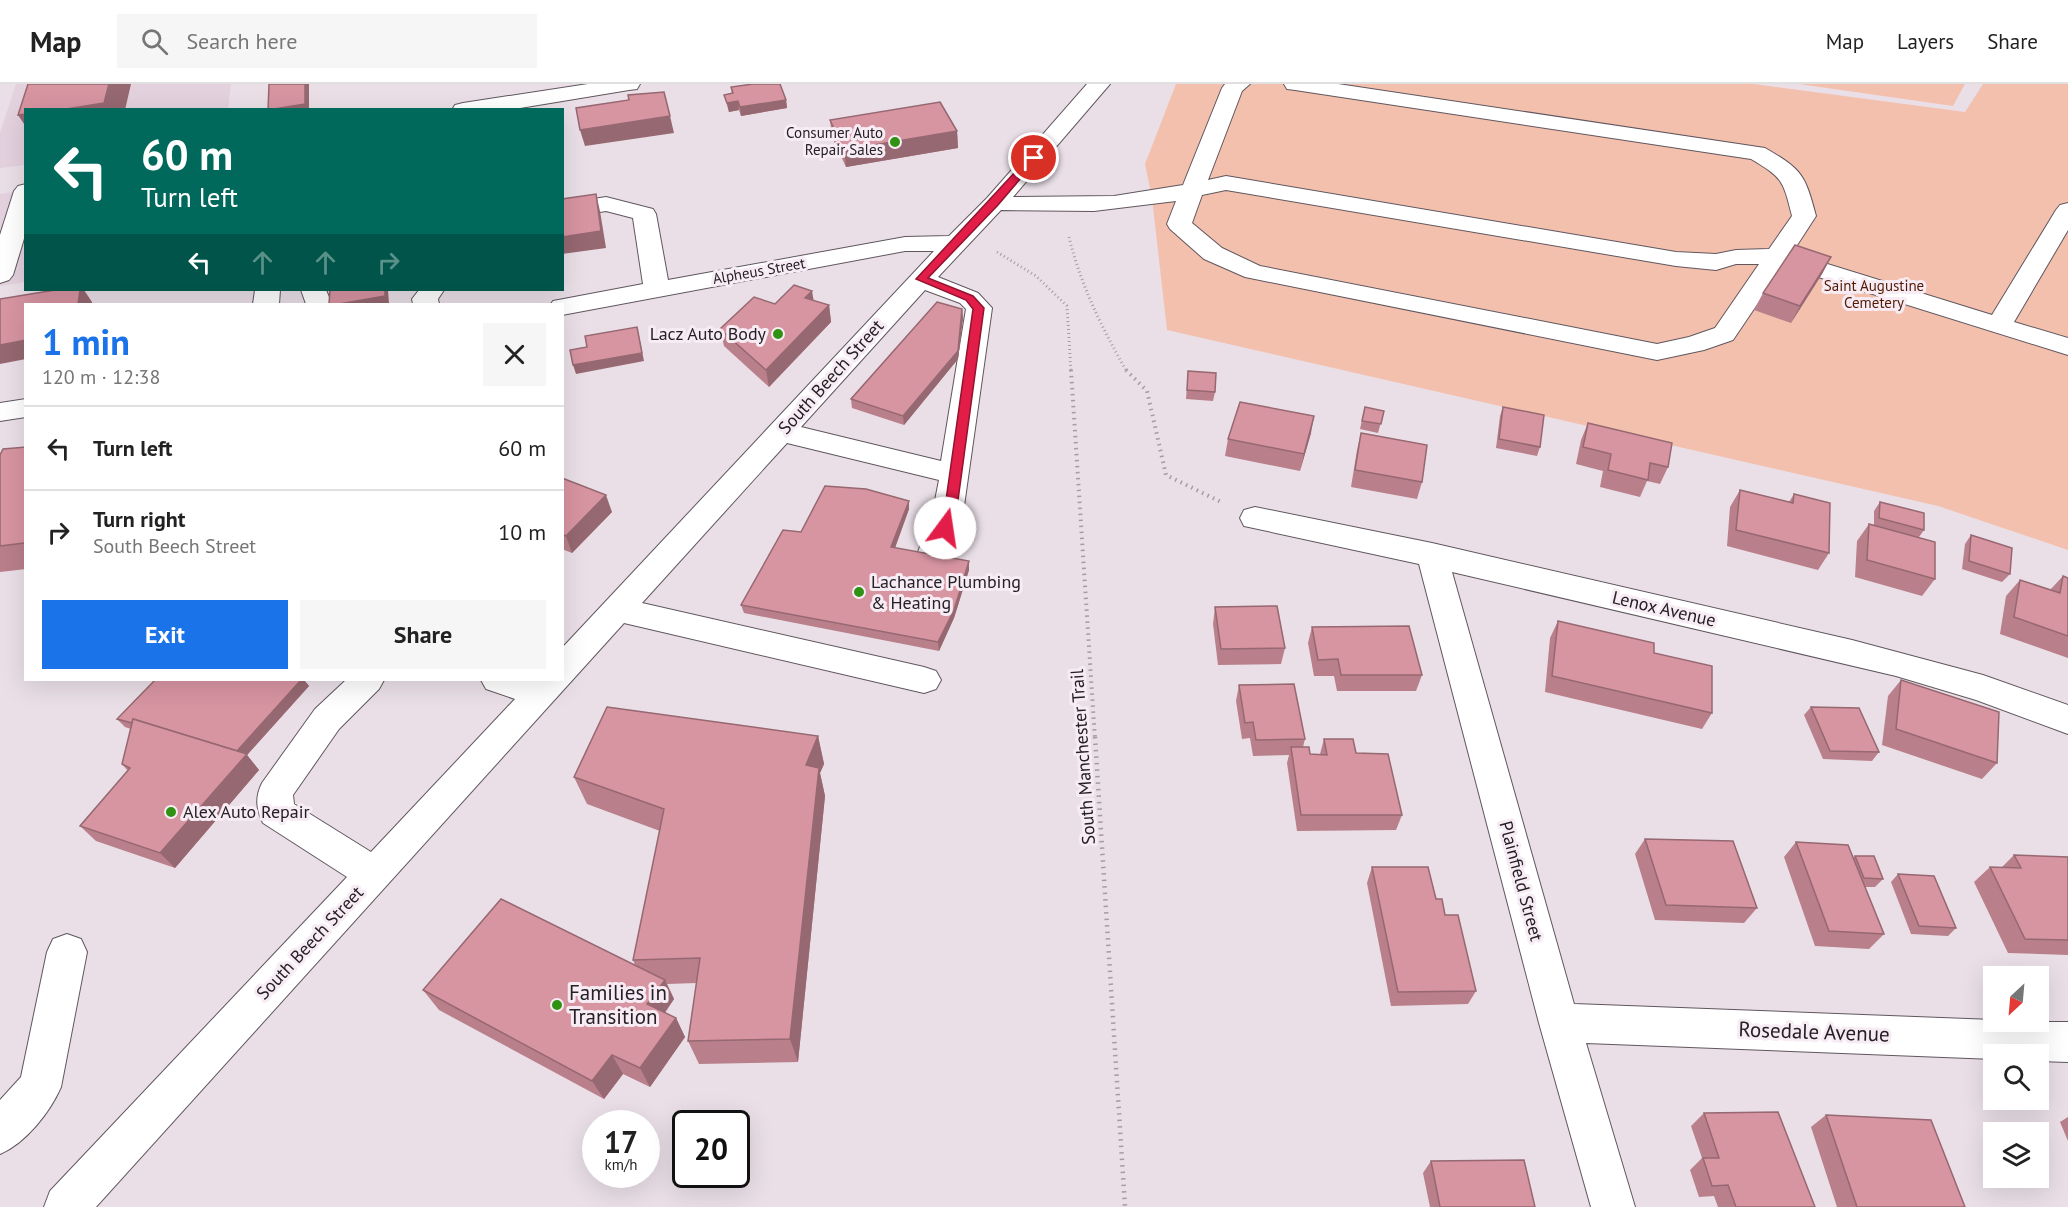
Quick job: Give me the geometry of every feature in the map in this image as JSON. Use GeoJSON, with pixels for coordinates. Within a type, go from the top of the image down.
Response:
{"type":"FeatureCollection","features":[{"type":"Feature","properties":{"kind":"street"},"geometry":{"type":"LineString","coordinates":[[476,108],[629,84]]}},
{"type":"Feature","properties":{"kind":"street","name":"South Beech Street"},"geometry":{"type":"LineString","coordinates":[[564,668],[921,279],[995,203],[1099,84]]}},
{"type":"Feature","properties":{"kind":"street"},"geometry":{"type":"LineString","coordinates":[[1239,84],[1233,88],[1179,224],[1197,244],[1224,261],[1254,273],[1657,352],[1695,344],[1724,334],[1804,216],[1795,181],[1776,164],[1757,153],[1295,84]]}},
{"type":"Feature","properties":{"kind":"street"},"geometry":{"type":"LineString","coordinates":[[995,203],[1122,202],[1226,183],[1676,259],[1716,262],[1736,257],[1777,256],[2068,347]]}},
{"type":"Feature","properties":{"kind":"street"},"geometry":{"type":"LineString","coordinates":[[0,276],[5,239],[20,184]]}},
{"type":"Feature","properties":{"kind":"street"},"geometry":{"type":"LineString","coordinates":[[564,211],[606,204],[644,214],[657,290]]}},
{"type":"Feature","properties":{"kind":"street"},"geometry":{"type":"LineString","coordinates":[[1999,325],[2068,210]]}},
{"type":"Feature","properties":{"kind":"street","name":"Alpheus Street"},"geometry":{"type":"LineString","coordinates":[[564,307],[905,244],[957,243]]}},
{"type":"Feature","properties":{"kind":"street"},"geometry":{"type":"LineString","coordinates":[[921,279],[969,298],[979,308],[952,500],[945,528],[932,557]]}},
{"type":"Feature","properties":{"kind":"street"},"geometry":{"type":"LineString","coordinates":[[0,412],[24,408]]}},
{"type":"Feature","properties":{"kind":"street"},"geometry":{"type":"LineString","coordinates":[[781,432],[954,474]]}},
{"type":"Feature","properties":{"kind":"street","name":"Lenox Avenue"},"geometry":{"type":"LineString","coordinates":[[1255,518],[1432,554],[1914,667],[2024,702],[2068,720]]}},
{"type":"Feature","properties":{"kind":"street","name":"Plainfield Street"},"geometry":{"type":"LineString","coordinates":[[1432,554],[1559,1023],[1613,1207]]}},
{"type":"Feature","properties":{"kind":"street"},"geometry":{"type":"LineString","coordinates":[[619,610],[924,680]]}},
{"type":"Feature","properties":{"kind":"street"},"geometry":{"type":"LineString","coordinates":[[366,681],[327,719],[287,774],[275,795],[276,812],[375,874]]}},
{"type":"Feature","properties":{"kind":"street","name":"South Beech Street"},"geometry":{"type":"LineString","coordinates":[[66,1207],[552,681]]}},
{"type":"Feature","properties":{"kind":"street"},"geometry":{"type":"LineString","coordinates":[[0,1132],[40,1087],[67,952]]}},
{"type":"Feature","properties":{"kind":"street","name":"Rosedale Avenue"},"geometry":{"type":"LineString","coordinates":[[1559,1023],[2068,1042]]}},
{"type":"Feature","properties":{"kind":"path"},"geometry":{"type":"LineString","coordinates":[[1061,204],[1077,268],[1101,326],[1127,372],[1147,391],[1166,475],[1255,518]]}},
{"type":"Feature","properties":{"kind":"path","name":"South Manchester Trail"},"geometry":{"type":"LineString","coordinates":[[997,252],[1036,276],[1067,306],[1125,1207]]}},
{"type":"Feature","properties":{"kind":"shaded area"},"geometry":{"type":"Polygon","coordinates":[[[16,84],[231,84],[228,108],[24,108],[24,165],[0,168],[0,133],[16,84]]]}},
{"type":"Feature","properties":{"kind":"shaded area"},"geometry":{"type":"Polygon","coordinates":[[[24,190],[24,282],[0,286],[0,194],[24,190]]]}},
{"type":"Feature","properties":{"kind":"green space","name":"Saint Augustine Cemetery"},"geometry":{"type":"Polygon","coordinates":[[[1176,84],[1754,84],[1965,112],[1983,84],[2068,84],[2068,550],[1938,506],[1167,330],[1152,198],[1145,164],[1176,84]]]}},
{"type":"Feature","properties":{"kind":"green space"},"geometry":{"type":"Polygon","coordinates":[[[1799,84],[1965,84],[1953,106],[1799,84]]]}},
{"type":"Feature","properties":{"kind":"building"},"geometry":{"type":"Polygon","coordinates":[[[28,84],[109,84],[104,103],[73,108],[24,108],[24,114],[18,115],[28,84]]]}},
{"type":"Feature","properties":{"kind":"building"},"geometry":{"type":"Polygon","coordinates":[[[269,84],[305,84],[305,104],[268,108],[269,84]]]}},
{"type":"Feature","properties":{"kind":"building"},"geometry":{"type":"Polygon","coordinates":[[[780,84],[786,100],[740,107],[738,101],[727,103],[724,95],[733,93],[731,87],[780,84]]]}},
{"type":"Feature","properties":{"kind":"building"},"geometry":{"type":"Polygon","coordinates":[[[664,92],[670,116],[580,130],[576,108],[629,100],[628,95],[664,92]]]}},
{"type":"Feature","properties":{"kind":"building"},"geometry":{"type":"Polygon","coordinates":[[[940,102],[957,131],[844,150],[830,120],[940,102]]]}},
{"type":"Feature","properties":{"kind":"building"},"geometry":{"type":"Polygon","coordinates":[[[596,194],[601,231],[564,237],[564,199],[596,194]]]}},
{"type":"Feature","properties":{"kind":"building"},"geometry":{"type":"Polygon","coordinates":[[[1795,245],[1831,257],[1800,306],[1763,293],[1795,245]]]}},
{"type":"Feature","properties":{"kind":"building","name":"Lacz Auto Body"},"geometry":{"type":"Polygon","coordinates":[[[794,285],[812,291],[805,298],[829,305],[766,370],[720,329],[754,297],[775,304],[794,285]]]}},
{"type":"Feature","properties":{"kind":"building"},"geometry":{"type":"Polygon","coordinates":[[[49,291],[80,291],[78,303],[24,303],[24,340],[0,345],[0,299],[49,291]]]}},
{"type":"Feature","properties":{"kind":"building"},"geometry":{"type":"Polygon","coordinates":[[[330,291],[385,291],[385,296],[345,303],[329,303],[330,291]]]}},
{"type":"Feature","properties":{"kind":"building"},"geometry":{"type":"Polygon","coordinates":[[[937,302],[962,309],[958,351],[903,416],[851,399],[937,302]]]}},
{"type":"Feature","properties":{"kind":"building"},"geometry":{"type":"Polygon","coordinates":[[[637,327],[642,353],[573,365],[570,350],[587,347],[585,336],[637,327]]]}},
{"type":"Feature","properties":{"kind":"building"},"geometry":{"type":"Polygon","coordinates":[[[1188,371],[1216,373],[1215,392],[1187,390],[1188,371]]]}},
{"type":"Feature","properties":{"kind":"building"},"geometry":{"type":"Polygon","coordinates":[[[1240,402],[1314,416],[1304,454],[1228,439],[1240,402]]]}},
{"type":"Feature","properties":{"kind":"building"},"geometry":{"type":"Polygon","coordinates":[[[1365,407],[1384,411],[1381,424],[1362,421],[1365,407]]]}},
{"type":"Feature","properties":{"kind":"building"},"geometry":{"type":"Polygon","coordinates":[[[1503,407],[1544,415],[1540,447],[1499,439],[1503,407]]]}},
{"type":"Feature","properties":{"kind":"building"},"geometry":{"type":"Polygon","coordinates":[[[1588,423],[1672,443],[1668,467],[1650,463],[1648,480],[1608,470],[1611,454],[1583,447],[1588,423]]]}},
{"type":"Feature","properties":{"kind":"building"},"geometry":{"type":"Polygon","coordinates":[[[1361,433],[1427,445],[1422,482],[1355,470],[1361,433]]]}},
{"type":"Feature","properties":{"kind":"building"},"geometry":{"type":"Polygon","coordinates":[[[24,447],[24,543],[0,546],[0,455],[3,449],[24,447]]]}},
{"type":"Feature","properties":{"kind":"building"},"geometry":{"type":"Polygon","coordinates":[[[564,479],[606,495],[566,536],[564,535],[564,479]]]}},
{"type":"Feature","properties":{"kind":"building","name":"Lachance Plumbing & Heating"},"geometry":{"type":"Polygon","coordinates":[[[825,486],[866,489],[909,501],[891,547],[969,561],[954,610],[938,642],[741,605],[783,530],[801,532],[825,486]]]}},
{"type":"Feature","properties":{"kind":"building"},"geometry":{"type":"Polygon","coordinates":[[[1740,490],[1793,503],[1794,494],[1830,503],[1829,553],[1736,530],[1740,490]]]}},
{"type":"Feature","properties":{"kind":"building"},"geometry":{"type":"Polygon","coordinates":[[[1880,502],[1924,513],[1924,530],[1879,518],[1880,502]]]}},
{"type":"Feature","properties":{"kind":"building"},"geometry":{"type":"Polygon","coordinates":[[[1869,524],[1935,542],[1935,579],[1867,560],[1869,524]]]}},
{"type":"Feature","properties":{"kind":"building"},"geometry":{"type":"Polygon","coordinates":[[[1971,535],[2012,548],[2010,574],[1969,561],[1971,535]]]}},
{"type":"Feature","properties":{"kind":"building"},"geometry":{"type":"Polygon","coordinates":[[[2063,576],[2068,578],[2068,636],[2014,617],[2020,580],[2060,593],[2063,576]]]}},
{"type":"Feature","properties":{"kind":"building"},"geometry":{"type":"Polygon","coordinates":[[[1277,606],[1285,648],[1221,649],[1215,607],[1277,606]]]}},
{"type":"Feature","properties":{"kind":"building"},"geometry":{"type":"Polygon","coordinates":[[[1558,621],[1654,643],[1654,653],[1712,666],[1712,713],[1552,676],[1558,621]]]}},
{"type":"Feature","properties":{"kind":"building"},"geometry":{"type":"Polygon","coordinates":[[[1409,626],[1422,675],[1341,675],[1338,659],[1318,660],[1312,627],[1409,626]]]}},
{"type":"Feature","properties":{"kind":"building"},"geometry":{"type":"Polygon","coordinates":[[[1901,680],[1999,712],[1997,763],[1896,729],[1901,680]]]}},
{"type":"Feature","properties":{"kind":"building"},"geometry":{"type":"Polygon","coordinates":[[[154,681],[300,681],[237,751],[133,719],[132,723],[117,719],[154,681]]]}},
{"type":"Feature","properties":{"kind":"building"},"geometry":{"type":"Polygon","coordinates":[[[1294,684],[1305,739],[1256,740],[1253,722],[1245,723],[1239,685],[1294,684]]]}},
{"type":"Feature","properties":{"kind":"building"},"geometry":{"type":"Polygon","coordinates":[[[607,707],[818,736],[806,765],[819,768],[790,1039],[688,1041],[700,958],[633,960],[664,809],[574,777],[607,707]]]}},
{"type":"Feature","properties":{"kind":"building"},"geometry":{"type":"Polygon","coordinates":[[[1811,707],[1859,708],[1879,752],[1830,751],[1811,707]]]}},
{"type":"Feature","properties":{"kind":"building","name":"Alex Auto Repair"},"geometry":{"type":"Polygon","coordinates":[[[133,719],[247,754],[160,853],[80,826],[130,768],[122,764],[133,719]]]}},
{"type":"Feature","properties":{"kind":"building"},"geometry":{"type":"Polygon","coordinates":[[[1324,739],[1353,739],[1356,753],[1388,754],[1402,815],[1301,815],[1291,747],[1309,747],[1310,754],[1327,755],[1324,739]]]}},
{"type":"Feature","properties":{"kind":"building"},"geometry":{"type":"Polygon","coordinates":[[[1645,839],[1733,841],[1757,908],[1666,905],[1645,839]]]}},
{"type":"Feature","properties":{"kind":"building"},"geometry":{"type":"Polygon","coordinates":[[[1796,842],[1848,845],[1884,934],[1829,931],[1796,842]]]}},
{"type":"Feature","properties":{"kind":"building"},"geometry":{"type":"Polygon","coordinates":[[[2014,855],[2068,857],[2068,940],[2025,939],[1990,867],[2021,868],[2014,855]]]}},
{"type":"Feature","properties":{"kind":"building"},"geometry":{"type":"Polygon","coordinates":[[[1855,856],[1874,856],[1883,879],[1864,878],[1855,856]]]}},
{"type":"Feature","properties":{"kind":"building"},"geometry":{"type":"Polygon","coordinates":[[[1372,867],[1428,867],[1436,899],[1442,899],[1445,915],[1458,915],[1476,991],[1398,992],[1372,867]]]}},
{"type":"Feature","properties":{"kind":"building"},"geometry":{"type":"Polygon","coordinates":[[[1898,874],[1934,876],[1956,928],[1919,926],[1898,874]]]}},
{"type":"Feature","properties":{"kind":"building","name":"Families in Transition"},"geometry":{"type":"Polygon","coordinates":[[[501,899],[665,980],[647,1004],[676,1018],[640,1068],[612,1055],[592,1081],[423,990],[501,899]]]}},
{"type":"Feature","properties":{"kind":"building"},"geometry":{"type":"Polygon","coordinates":[[[1778,1112],[1815,1207],[1736,1207],[1728,1185],[1712,1186],[1703,1158],[1719,1158],[1704,1113],[1778,1112]]]}},
{"type":"Feature","properties":{"kind":"building"},"geometry":{"type":"Polygon","coordinates":[[[1826,1115],[1931,1120],[1965,1207],[1857,1207],[1826,1115]]]}},
{"type":"Feature","properties":{"kind":"building"},"geometry":{"type":"Polygon","coordinates":[[[1524,1160],[1535,1207],[1440,1207],[1431,1161],[1524,1160]]]}},
{"type":"Feature","properties":{"kind":"place","name":"Consumer Auto Repair Sales"},"geometry":{"type":"Point","coordinates":[895,142]}},
{"type":"Feature","properties":{"kind":"place","name":"Lacz Auto Body"},"geometry":{"type":"Point","coordinates":[778,334]}},
{"type":"Feature","properties":{"kind":"place","name":"Lachance Plumbing & Heating"},"geometry":{"type":"Point","coordinates":[859,592]}},
{"type":"Feature","properties":{"kind":"place","name":"Alex Auto Repair"},"geometry":{"type":"Point","coordinates":[171,812]}},
{"type":"Feature","properties":{"kind":"place","name":"Families in Transition"},"geometry":{"type":"Point","coordinates":[557,1005]}},
{"type":"Feature","properties":{"kind":"route"},"geometry":{"type":"LineString","coordinates":[[945,528],[952,500],[979,308],[969,298],[921,279],[995,203],[1034,158]]}}]}
